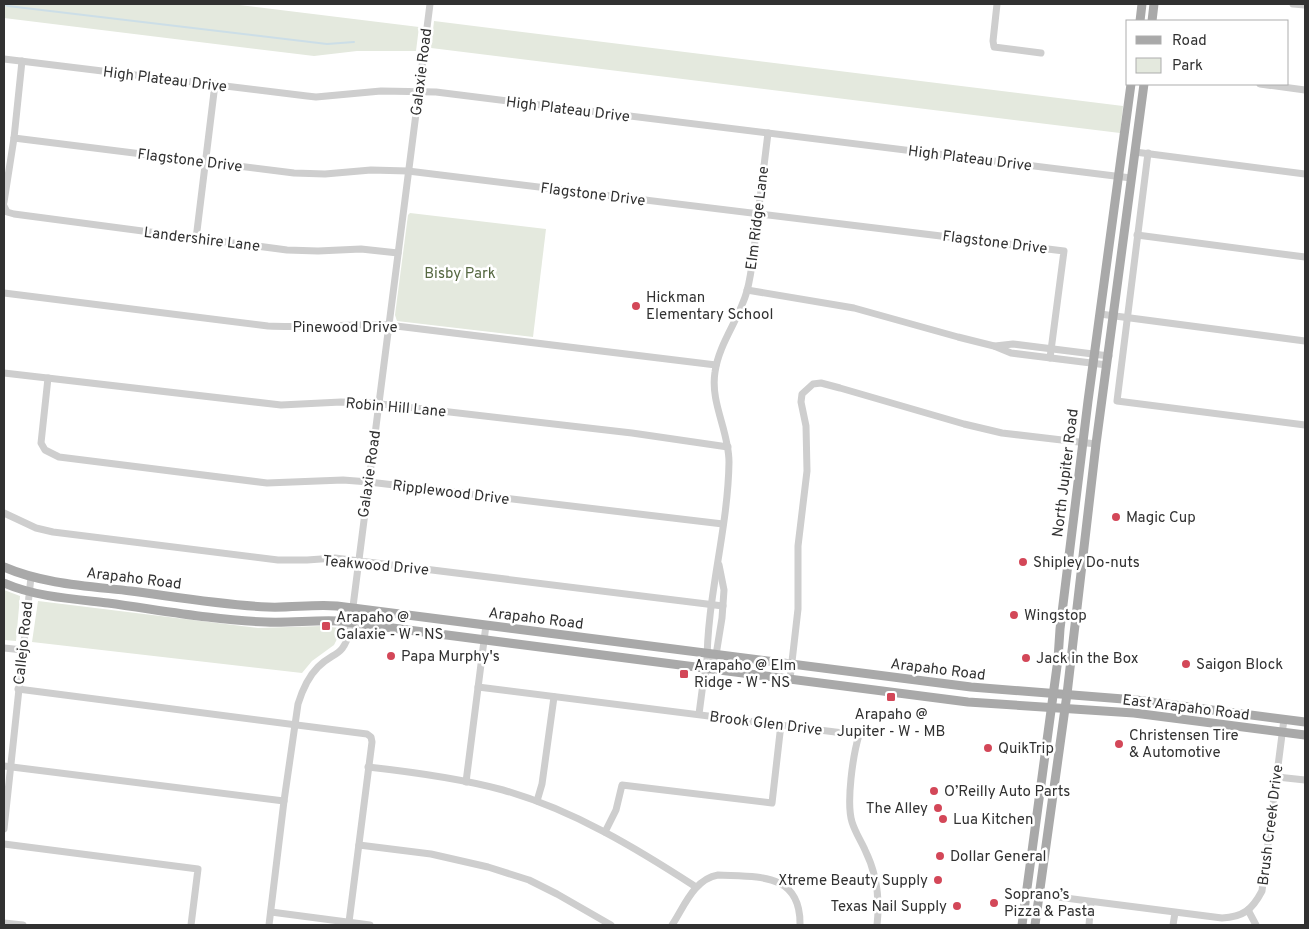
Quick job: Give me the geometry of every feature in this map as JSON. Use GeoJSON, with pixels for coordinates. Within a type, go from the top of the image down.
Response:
{"type":"FeatureCollection","features":[{"type":"Feature","properties":{"kind":"main road"},"geometry":{"type":"LineString","coordinates":[[1140,20],[1142,4]]}},
{"type":"Feature","properties":{"kind":"main road"},"geometry":{"type":"LineString","coordinates":[[1152,20],[1154,4]]}},
{"type":"Feature","properties":{"kind":"main road","name":"North Jupiter Road"},"geometry":{"type":"LineString","coordinates":[[1022,925],[1053,693],[1083,442],[1091,357],[1100,314],[1131,85]]}},
{"type":"Feature","properties":{"kind":"main road","name":"North Jupiter Road"},"geometry":{"type":"LineString","coordinates":[[1035,925],[1144,85]]}},
{"type":"Feature","properties":{"kind":"main road"},"geometry":{"type":"LineString","coordinates":[[1126,119],[1131,131],[1132,147],[1135,152]]}},
{"type":"Feature","properties":{"kind":"main road"},"geometry":{"type":"LineString","coordinates":[[1071,540],[1086,532],[1082,523],[1074,517]]}},
{"type":"Feature","properties":{"kind":"main road","name":"Arapaho Road"},"geometry":{"type":"LineString","coordinates":[[4,567],[31,577],[61,583],[254,606],[287,607],[313,605],[353,608],[971,688],[1066,694]]}},
{"type":"Feature","properties":{"kind":"main road","name":"Arapaho Road"},"geometry":{"type":"LineString","coordinates":[[4,583],[29,592],[60,598],[250,621],[288,622],[314,620],[351,622],[968,702],[1064,709]]}},
{"type":"Feature","properties":{"kind":"main road"},"geometry":{"type":"LineString","coordinates":[[1064,596],[1078,599]]}},
{"type":"Feature","properties":{"kind":"main road"},"geometry":{"type":"LineString","coordinates":[[902,693],[903,679]]}},
{"type":"Feature","properties":{"kind":"main road","name":"East Arapaho Road"},"geometry":{"type":"LineString","coordinates":[[1066,694],[1136,700],[1305,722]]}},
{"type":"Feature","properties":{"kind":"main road"},"geometry":{"type":"LineString","coordinates":[[1202,708],[1203,721]]}},
{"type":"Feature","properties":{"kind":"main road","name":"East Arapaho Road"},"geometry":{"type":"LineString","coordinates":[[1064,709],[1134,713],[1305,735]]}},
{"type":"Feature","properties":{"kind":"main road"},"geometry":{"type":"LineString","coordinates":[[1038,795],[1052,796]]}},
{"type":"Feature","properties":{"kind":"street","name":"Galaxie Road"},"geometry":{"type":"LineString","coordinates":[[270,925],[284,801],[298,704],[308,681],[317,668],[334,657],[343,648],[348,637],[351,622],[430,4]]}},
{"type":"Feature","properties":{"kind":"street"},"geometry":{"type":"LineString","coordinates":[[997,4],[994,47],[1041,53]]}},
{"type":"Feature","properties":{"kind":"street"},"geometry":{"type":"LineString","coordinates":[[1293,4],[1305,5]]}},
{"type":"Feature","properties":{"kind":"street","name":"High Plateau Drive"},"geometry":{"type":"LineString","coordinates":[[4,59],[316,97],[367,91],[436,92],[1131,178]]}},
{"type":"Feature","properties":{"kind":"street"},"geometry":{"type":"LineString","coordinates":[[5,207],[22,61]]}},
{"type":"Feature","properties":{"kind":"street"},"geometry":{"type":"LineString","coordinates":[[196,239],[215,84]]}},
{"type":"Feature","properties":{"kind":"street"},"geometry":{"type":"LineString","coordinates":[[1268,85],[1305,90]]}},
{"type":"Feature","properties":{"kind":"street","name":"Elm Ridge Lane"},"geometry":{"type":"LineString","coordinates":[[699,714],[706,669],[711,604],[728,486],[728,446],[716,404],[714,385],[716,365],[747,290],[768,133]]}},
{"type":"Feature","properties":{"kind":"street","name":"Flagstone Drive"},"geometry":{"type":"LineString","coordinates":[[14,138],[309,174],[371,170],[408,171],[1064,251],[1050,358]]}},
{"type":"Feature","properties":{"kind":"street"},"geometry":{"type":"LineString","coordinates":[[1135,152],[1305,174]]}},
{"type":"Feature","properties":{"kind":"street"},"geometry":{"type":"LineString","coordinates":[[1148,153],[1117,401],[1305,425]]}},
{"type":"Feature","properties":{"kind":"street","name":"Landershire Lane"},"geometry":{"type":"LineString","coordinates":[[5,207],[14,214],[287,250],[361,249],[398,253]]}},
{"type":"Feature","properties":{"kind":"street"},"geometry":{"type":"LineString","coordinates":[[1137,235],[1305,257]]}},
{"type":"Feature","properties":{"kind":"street"},"geometry":{"type":"LineString","coordinates":[[747,290],[854,308],[994,346],[1011,353],[1050,358],[1091,357]]}},
{"type":"Feature","properties":{"kind":"street","name":"Pinewood Drive"},"geometry":{"type":"LineString","coordinates":[[4,293],[268,326],[292,328],[363,324],[388,325],[716,365]]}},
{"type":"Feature","properties":{"kind":"street"},"geometry":{"type":"LineString","coordinates":[[1100,314],[1305,341]]}},
{"type":"Feature","properties":{"kind":"street"},"geometry":{"type":"LineString","coordinates":[[994,346],[1013,344],[1052,348],[1108,361]]}},
{"type":"Feature","properties":{"kind":"street","name":"Robin Hill Lane"},"geometry":{"type":"LineString","coordinates":[[4,373],[281,405],[341,402],[379,404],[728,446]]}},
{"type":"Feature","properties":{"kind":"street","name":"Ripplewood Drive"},"geometry":{"type":"LineString","coordinates":[[48,378],[41,443],[45,450],[60,457],[266,482],[343,480],[369,482],[723,524]]}},
{"type":"Feature","properties":{"kind":"street"},"geometry":{"type":"LineString","coordinates":[[790,679],[798,609],[798,546],[807,471],[806,426],[801,402],[802,394],[812,384],[821,383],[1002,433],[1096,444]]}},
{"type":"Feature","properties":{"kind":"street","name":"Teakwood Drive"},"geometry":{"type":"LineString","coordinates":[[4,513],[30,526],[53,532],[278,560],[335,558],[723,606]]}},
{"type":"Feature","properties":{"kind":"street","name":"Elm Ridge Lane"},"geometry":{"type":"LineString","coordinates":[[706,669],[716,655],[723,606],[724,590],[718,564]]}},
{"type":"Feature","properties":{"kind":"street","name":"Callejo Road"},"geometry":{"type":"LineString","coordinates":[[4,828],[7,766],[31,577]]}},
{"type":"Feature","properties":{"kind":"street"},"geometry":{"type":"LineString","coordinates":[[466,782],[486,625]]}},
{"type":"Feature","properties":{"kind":"street"},"geometry":{"type":"LineString","coordinates":[[4,648],[23,650]]}},
{"type":"Feature","properties":{"kind":"street","name":"Brook Glen Drive"},"geometry":{"type":"LineString","coordinates":[[478,687],[859,734],[856,743],[850,809],[852,821],[872,867],[876,884],[878,896],[876,925]]}},
{"type":"Feature","properties":{"kind":"street"},"geometry":{"type":"LineString","coordinates":[[18,689],[294,725],[363,732],[371,737],[372,742],[349,922]]}},
{"type":"Feature","properties":{"kind":"street"},"geometry":{"type":"LineString","coordinates":[[537,801],[542,784],[554,697]]}},
{"type":"Feature","properties":{"kind":"street","name":"Brush Creek Drive"},"geometry":{"type":"LineString","coordinates":[[1248,910],[1256,904],[1262,891],[1284,719]]}},
{"type":"Feature","properties":{"kind":"street"},"geometry":{"type":"LineString","coordinates":[[605,832],[616,810],[622,785],[772,802],[781,724]]}},
{"type":"Feature","properties":{"kind":"street"},"geometry":{"type":"LineString","coordinates":[[7,766],[284,801]]}},
{"type":"Feature","properties":{"kind":"street"},"geometry":{"type":"LineString","coordinates":[[368,767],[438,776],[502,790],[537,801],[578,818],[605,832],[696,887]]}},
{"type":"Feature","properties":{"kind":"street"},"geometry":{"type":"LineString","coordinates":[[1277,777],[1305,780]]}},
{"type":"Feature","properties":{"kind":"street"},"geometry":{"type":"LineString","coordinates":[[4,844],[198,869],[191,925]]}},
{"type":"Feature","properties":{"kind":"street"},"geometry":{"type":"LineString","coordinates":[[359,845],[431,854],[488,867],[529,880],[611,925]]}},
{"type":"Feature","properties":{"kind":"street"},"geometry":{"type":"LineString","coordinates":[[672,925],[696,887],[711,876],[718,874],[777,881],[784,885],[794,896],[798,906],[800,925]]}},
{"type":"Feature","properties":{"kind":"street"},"geometry":{"type":"LineString","coordinates":[[1026,892],[1222,918],[1241,915],[1248,910],[1256,925]]}},
{"type":"Feature","properties":{"kind":"street"},"geometry":{"type":"LineString","coordinates":[[1089,925],[1091,902]]}},
{"type":"Feature","properties":{"kind":"street"},"geometry":{"type":"LineString","coordinates":[[271,912],[370,925]]}},
{"type":"Feature","properties":{"kind":"street"},"geometry":{"type":"LineString","coordinates":[[1174,925],[1175,913]]}},
{"type":"Feature","properties":{"kind":"street"},"geometry":{"type":"LineString","coordinates":[[4,923],[23,925]]}},
{"type":"Feature","properties":{"kind":"green space"},"geometry":{"type":"Polygon","coordinates":[[[4,4],[231,4],[419,27],[416,51],[357,51],[314,56],[4,18],[4,4]]]}},
{"type":"Feature","properties":{"kind":"green space"},"geometry":{"type":"Polygon","coordinates":[[[434,21],[1123,106],[1120,133],[431,48],[434,21]]]}},
{"type":"Feature","properties":{"kind":"green space","name":"Bisby Park"},"geometry":{"type":"Polygon","coordinates":[[[410,213],[546,229],[533,337],[397,321],[395,315],[408,215],[410,213]]]}},
{"type":"Feature","properties":{"kind":"green space"},"geometry":{"type":"Polygon","coordinates":[[[4,590],[20,596],[16,641],[4,640],[4,590]]]}},
{"type":"Feature","properties":{"kind":"green space"},"geometry":{"type":"Polygon","coordinates":[[[38,601],[258,628],[322,626],[339,628],[341,631],[334,645],[312,661],[302,673],[32,642],[38,601]]]}},
{"type":"Feature","properties":{"kind":"waterway"},"geometry":{"type":"LineString","coordinates":[[4,4],[327,44],[354,42]]}},
{"type":"Feature","properties":{"kind":"place","name":"Hickman Elementary School"},"geometry":{"type":"Point","coordinates":[636,306]}},
{"type":"Feature","properties":{"kind":"place","name":"Magic Cup"},"geometry":{"type":"Point","coordinates":[1116,517]}},
{"type":"Feature","properties":{"kind":"place","name":"Shipley Do-nuts"},"geometry":{"type":"Point","coordinates":[1023,562]}},
{"type":"Feature","properties":{"kind":"place","name":"Wingstop"},"geometry":{"type":"Point","coordinates":[1014,615]}},
{"type":"Feature","properties":{"kind":"place","name":"Arapaho @ Galaxie - W - NS"},"geometry":{"type":"Point","coordinates":[326,626]}},
{"type":"Feature","properties":{"kind":"place","name":"Papa Murphy's"},"geometry":{"type":"Point","coordinates":[391,656]}},
{"type":"Feature","properties":{"kind":"place","name":"Jack in the Box"},"geometry":{"type":"Point","coordinates":[1026,658]}},
{"type":"Feature","properties":{"kind":"place","name":"Saigon Block"},"geometry":{"type":"Point","coordinates":[1186,664]}},
{"type":"Feature","properties":{"kind":"place","name":"Arapaho @ Elm Ridge - W - NS"},"geometry":{"type":"Point","coordinates":[684,674]}},
{"type":"Feature","properties":{"kind":"place","name":"Arapaho @ Jupiter - W - MB"},"geometry":{"type":"Point","coordinates":[891,697]}},
{"type":"Feature","properties":{"kind":"place","name":"Christensen Tire & Automotive"},"geometry":{"type":"Point","coordinates":[1119,744]}},
{"type":"Feature","properties":{"kind":"place","name":"QuikTrip"},"geometry":{"type":"Point","coordinates":[988,748]}},
{"type":"Feature","properties":{"kind":"place","name":"O’Reilly Auto Parts"},"geometry":{"type":"Point","coordinates":[934,791]}},
{"type":"Feature","properties":{"kind":"place","name":"The Alley"},"geometry":{"type":"Point","coordinates":[938,808]}},
{"type":"Feature","properties":{"kind":"place","name":"Lua Kitchen"},"geometry":{"type":"Point","coordinates":[943,819]}},
{"type":"Feature","properties":{"kind":"place","name":"Dollar General"},"geometry":{"type":"Point","coordinates":[940,856]}},
{"type":"Feature","properties":{"kind":"place","name":"Xtreme Beauty Supply"},"geometry":{"type":"Point","coordinates":[938,880]}},
{"type":"Feature","properties":{"kind":"place","name":"Soprano’s Pizza & Pasta"},"geometry":{"type":"Point","coordinates":[994,903]}},
{"type":"Feature","properties":{"kind":"place","name":"Texas Nail Supply"},"geometry":{"type":"Point","coordinates":[957,906]}}]}
